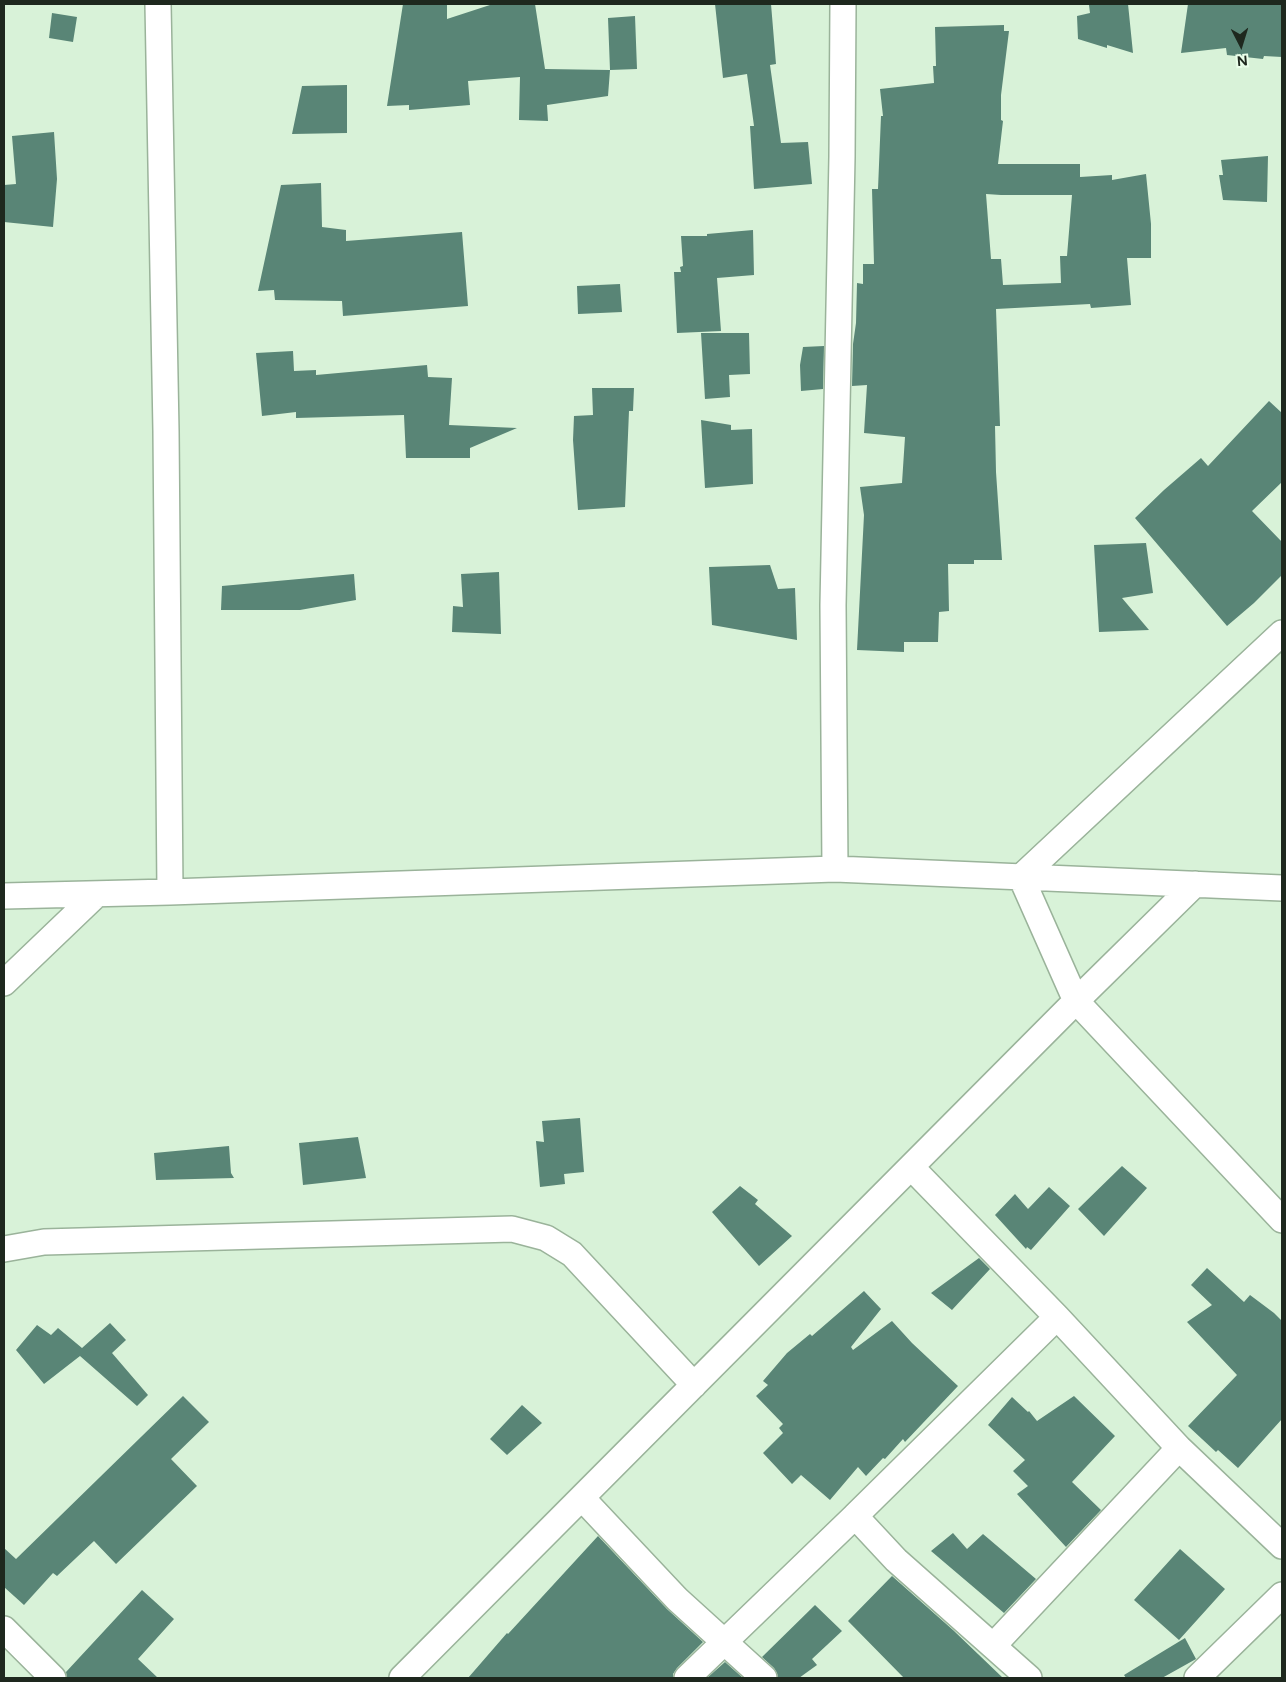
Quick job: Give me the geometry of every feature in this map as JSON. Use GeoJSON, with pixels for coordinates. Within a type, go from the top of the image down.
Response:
{"type":"FeatureCollection","features":[{"type":"Feature","properties":{"kind":"street"},"geometry":{"type":"LineString","coordinates":[[158,4],[166,431],[170,892]]}},
{"type":"Feature","properties":{"kind":"street"},"geometry":{"type":"LineString","coordinates":[[836,869],[833,604],[842,157],[843,4]]}},
{"type":"Feature","properties":{"kind":"street"},"geometry":{"type":"LineString","coordinates":[[1021,877],[1282,634]]}},
{"type":"Feature","properties":{"kind":"street"},"geometry":{"type":"LineString","coordinates":[[4,896],[836,869],[1282,888]]}},
{"type":"Feature","properties":{"kind":"street"},"geometry":{"type":"LineString","coordinates":[[1021,877],[1076,1001],[1282,1220]]}},
{"type":"Feature","properties":{"kind":"street"},"geometry":{"type":"LineString","coordinates":[[402,1678],[1194,884]]}},
{"type":"Feature","properties":{"kind":"street"},"geometry":{"type":"LineString","coordinates":[[4,983],[97,894]]}},
{"type":"Feature","properties":{"kind":"street"},"geometry":{"type":"LineString","coordinates":[[912,1168],[1057,1317],[1179,1448],[1282,1546]]}},
{"type":"Feature","properties":{"kind":"street"},"geometry":{"type":"LineString","coordinates":[[4,1249],[44,1242],[512,1229],[546,1238],[572,1254],[694,1385]]}},
{"type":"Feature","properties":{"kind":"street"},"geometry":{"type":"LineString","coordinates":[[687,1678],[856,1516],[1057,1317]]}},
{"type":"Feature","properties":{"kind":"street"},"geometry":{"type":"LineString","coordinates":[[994,1646],[1179,1448]]}},
{"type":"Feature","properties":{"kind":"street"},"geometry":{"type":"LineString","coordinates":[[582,1498],[677,1599],[764,1678]]}},
{"type":"Feature","properties":{"kind":"street"},"geometry":{"type":"LineString","coordinates":[[856,1516],[896,1560],[1029,1678]]}},
{"type":"Feature","properties":{"kind":"street"},"geometry":{"type":"LineString","coordinates":[[1197,1678],[1282,1595]]}},
{"type":"Feature","properties":{"kind":"street"},"geometry":{"type":"LineString","coordinates":[[4,1628],[53,1678]]}},
{"type":"Feature","properties":{"kind":"building"},"geometry":{"type":"Polygon","coordinates":[[[403,4],[447,4],[447,19],[493,4],[535,4],[545,69],[610,70],[608,96],[547,105],[548,121],[519,120],[520,77],[468,81],[470,105],[409,110],[409,105],[387,106],[403,4]]]}},
{"type":"Feature","properties":{"kind":"building"},"geometry":{"type":"Polygon","coordinates":[[[715,4],[771,4],[776,64],[770,65],[781,143],[808,142],[812,184],[754,189],[750,126],[754,126],[747,74],[723,78],[715,4]]]}},
{"type":"Feature","properties":{"kind":"building"},"geometry":{"type":"Polygon","coordinates":[[[1128,4],[1133,53],[1107,45],[1107,48],[1078,39],[1077,16],[1090,13],[1089,5],[1128,4]]]}},
{"type":"Feature","properties":{"kind":"building"},"geometry":{"type":"Polygon","coordinates":[[[1188,4],[1282,4],[1282,57],[1264,56],[1263,59],[1227,55],[1226,48],[1181,53],[1188,4]]]}},
{"type":"Feature","properties":{"kind":"building"},"geometry":{"type":"Polygon","coordinates":[[[52,13],[77,17],[73,42],[49,38],[52,13]]]}},
{"type":"Feature","properties":{"kind":"building"},"geometry":{"type":"Polygon","coordinates":[[[635,16],[637,69],[610,70],[608,18],[635,16]]]}},
{"type":"Feature","properties":{"kind":"building"},"geometry":{"type":"Polygon","coordinates":[[[1004,25],[1004,31],[1009,31],[1001,95],[1001,120],[1003,121],[998,164],[1080,164],[1080,177],[1112,175],[1112,180],[1146,174],[1151,224],[1151,258],[1127,258],[1131,305],[1091,308],[1090,304],[996,309],[1000,426],[995,426],[996,472],[1002,560],[974,560],[974,564],[948,564],[949,611],[939,612],[938,642],[904,642],[904,652],[857,650],[864,515],[860,487],[902,483],[905,437],[864,433],[867,385],[852,386],[857,283],[863,284],[863,264],[874,264],[872,189],[878,189],[881,116],[883,116],[880,89],[934,83],[933,66],[936,66],[935,27],[1004,25]],[[986,194],[991,259],[1001,259],[1003,285],[1061,283],[1060,256],[1067,256],[1072,195],[986,194]]]}},
{"type":"Feature","properties":{"kind":"building"},"geometry":{"type":"Polygon","coordinates":[[[347,85],[347,133],[292,134],[302,86],[347,85]]]}},
{"type":"Feature","properties":{"kind":"building"},"geometry":{"type":"Polygon","coordinates":[[[54,132],[57,179],[53,227],[4,222],[4,185],[16,184],[12,136],[54,132]]]}},
{"type":"Feature","properties":{"kind":"building"},"geometry":{"type":"Polygon","coordinates":[[[1268,156],[1267,202],[1223,200],[1219,175],[1223,175],[1221,160],[1268,156]]]}},
{"type":"Feature","properties":{"kind":"building"},"geometry":{"type":"Polygon","coordinates":[[[321,183],[322,227],[346,230],[346,241],[462,232],[468,306],[343,316],[342,301],[275,300],[274,290],[258,291],[281,185],[321,183]]]}},
{"type":"Feature","properties":{"kind":"building"},"geometry":{"type":"Polygon","coordinates":[[[753,230],[754,275],[717,278],[721,331],[677,333],[674,272],[681,272],[680,267],[683,266],[681,236],[707,236],[707,234],[753,230]]]}},
{"type":"Feature","properties":{"kind":"building"},"geometry":{"type":"Polygon","coordinates":[[[620,284],[622,312],[578,314],[577,286],[620,284]]]}},
{"type":"Feature","properties":{"kind":"building"},"geometry":{"type":"Polygon","coordinates":[[[701,333],[749,333],[750,374],[729,375],[730,397],[705,399],[701,333]]]}},
{"type":"Feature","properties":{"kind":"building"},"geometry":{"type":"Polygon","coordinates":[[[824,346],[823,389],[801,391],[800,365],[803,347],[824,346]]]}},
{"type":"Feature","properties":{"kind":"building"},"geometry":{"type":"Polygon","coordinates":[[[293,351],[294,371],[316,370],[316,375],[427,365],[428,377],[452,378],[449,425],[517,428],[470,448],[470,458],[406,458],[404,415],[296,418],[296,412],[262,416],[256,353],[293,351]]]}},
{"type":"Feature","properties":{"kind":"building"},"geometry":{"type":"Polygon","coordinates":[[[592,388],[634,388],[633,411],[629,411],[625,507],[578,510],[573,440],[574,416],[593,415],[592,388]]]}},
{"type":"Feature","properties":{"kind":"building"},"geometry":{"type":"Polygon","coordinates":[[[1269,401],[1282,413],[1282,482],[1252,511],[1282,542],[1282,575],[1227,626],[1135,518],[1201,458],[1208,466],[1269,401]]]}},
{"type":"Feature","properties":{"kind":"building"},"geometry":{"type":"Polygon","coordinates":[[[701,420],[731,425],[731,430],[752,429],[753,484],[705,488],[701,420]]]}},
{"type":"Feature","properties":{"kind":"building"},"geometry":{"type":"Polygon","coordinates":[[[1146,543],[1153,593],[1122,598],[1149,630],[1099,632],[1094,545],[1146,543]]]}},
{"type":"Feature","properties":{"kind":"building"},"geometry":{"type":"Polygon","coordinates":[[[770,565],[778,589],[795,588],[797,640],[712,625],[709,567],[770,565]]]}},
{"type":"Feature","properties":{"kind":"building"},"geometry":{"type":"Polygon","coordinates":[[[499,572],[501,634],[452,632],[453,606],[463,607],[461,574],[499,572]]]}},
{"type":"Feature","properties":{"kind":"building"},"geometry":{"type":"Polygon","coordinates":[[[354,574],[356,600],[300,610],[221,610],[222,586],[354,574]]]}},
{"type":"Feature","properties":{"kind":"building"},"geometry":{"type":"Polygon","coordinates":[[[580,1118],[584,1172],[564,1174],[565,1184],[540,1187],[536,1141],[544,1142],[542,1121],[580,1118]]]}},
{"type":"Feature","properties":{"kind":"building"},"geometry":{"type":"Polygon","coordinates":[[[358,1137],[366,1178],[303,1185],[299,1143],[358,1137]]]}},
{"type":"Feature","properties":{"kind":"building"},"geometry":{"type":"Polygon","coordinates":[[[229,1146],[231,1173],[234,1178],[156,1180],[154,1153],[229,1146]]]}},
{"type":"Feature","properties":{"kind":"building"},"geometry":{"type":"Polygon","coordinates":[[[1122,1166],[1147,1188],[1104,1236],[1078,1209],[1122,1166]]]}},
{"type":"Feature","properties":{"kind":"building"},"geometry":{"type":"Polygon","coordinates":[[[740,1186],[758,1200],[755,1204],[792,1236],[759,1266],[712,1212],[740,1186]]]}},
{"type":"Feature","properties":{"kind":"building"},"geometry":{"type":"Polygon","coordinates":[[[1049,1187],[1070,1206],[1031,1250],[1027,1247],[1026,1249],[995,1215],[1015,1194],[1028,1209],[1049,1187]]]}},
{"type":"Feature","properties":{"kind":"building"},"geometry":{"type":"Polygon","coordinates":[[[979,1258],[990,1269],[952,1310],[931,1293],[979,1258]]]}},
{"type":"Feature","properties":{"kind":"building"},"geometry":{"type":"Polygon","coordinates":[[[1207,1268],[1244,1302],[1250,1295],[1282,1321],[1282,1419],[1238,1468],[1218,1450],[1216,1452],[1188,1426],[1237,1375],[1187,1322],[1212,1305],[1191,1285],[1207,1268]]]}},
{"type":"Feature","properties":{"kind":"building"},"geometry":{"type":"Polygon","coordinates":[[[864,1291],[881,1309],[851,1347],[853,1350],[892,1321],[912,1343],[958,1386],[905,1442],[903,1439],[866,1476],[858,1467],[830,1500],[801,1475],[792,1484],[763,1453],[783,1433],[779,1428],[783,1424],[756,1396],[768,1385],[763,1381],[787,1353],[810,1334],[812,1336],[864,1291]]]}},
{"type":"Feature","properties":{"kind":"building"},"geometry":{"type":"Polygon","coordinates":[[[110,1323],[126,1340],[112,1353],[148,1395],[137,1406],[80,1356],[44,1384],[16,1350],[37,1325],[51,1335],[58,1328],[82,1348],[110,1323]]]}},
{"type":"Feature","properties":{"kind":"building"},"geometry":{"type":"Polygon","coordinates":[[[183,1396],[209,1422],[171,1459],[197,1486],[116,1564],[94,1541],[57,1576],[53,1573],[24,1605],[4,1587],[4,1548],[16,1559],[183,1396]]]}},
{"type":"Feature","properties":{"kind":"building"},"geometry":{"type":"Polygon","coordinates":[[[1074,1396],[1115,1436],[1072,1482],[1101,1510],[1066,1547],[1017,1494],[1028,1486],[1013,1471],[1025,1460],[988,1425],[1012,1397],[1029,1411],[1037,1421],[1074,1396]]]}},
{"type":"Feature","properties":{"kind":"building"},"geometry":{"type":"Polygon","coordinates":[[[522,1405],[542,1423],[507,1455],[490,1439],[522,1405]]]}},
{"type":"Feature","properties":{"kind":"building"},"geometry":{"type":"Polygon","coordinates":[[[953,1533],[967,1549],[983,1534],[1036,1579],[1004,1613],[931,1551],[953,1533]]]}},
{"type":"Feature","properties":{"kind":"building"},"geometry":{"type":"Polygon","coordinates":[[[598,1536],[667,1609],[703,1642],[677,1668],[673,1678],[468,1678],[507,1633],[598,1536]]]}},
{"type":"Feature","properties":{"kind":"building"},"geometry":{"type":"Polygon","coordinates":[[[1180,1549],[1225,1589],[1179,1640],[1134,1600],[1180,1549]]]}},
{"type":"Feature","properties":{"kind":"building"},"geometry":{"type":"Polygon","coordinates":[[[892,1576],[953,1630],[1003,1678],[904,1678],[848,1621],[892,1576]]]}},
{"type":"Feature","properties":{"kind":"building"},"geometry":{"type":"Polygon","coordinates":[[[142,1590],[174,1619],[138,1659],[158,1678],[67,1678],[66,1672],[142,1590]]]}},
{"type":"Feature","properties":{"kind":"building"},"geometry":{"type":"Polygon","coordinates":[[[815,1605],[842,1631],[812,1659],[817,1665],[799,1678],[778,1678],[774,1668],[762,1657],[815,1605]]]}},
{"type":"Feature","properties":{"kind":"building"},"geometry":{"type":"Polygon","coordinates":[[[1185,1638],[1196,1659],[1162,1678],[1126,1678],[1124,1675],[1185,1638]]]}},
{"type":"Feature","properties":{"kind":"building"},"geometry":{"type":"Polygon","coordinates":[[[725,1662],[743,1678],[707,1678],[725,1662]]]}}]}
